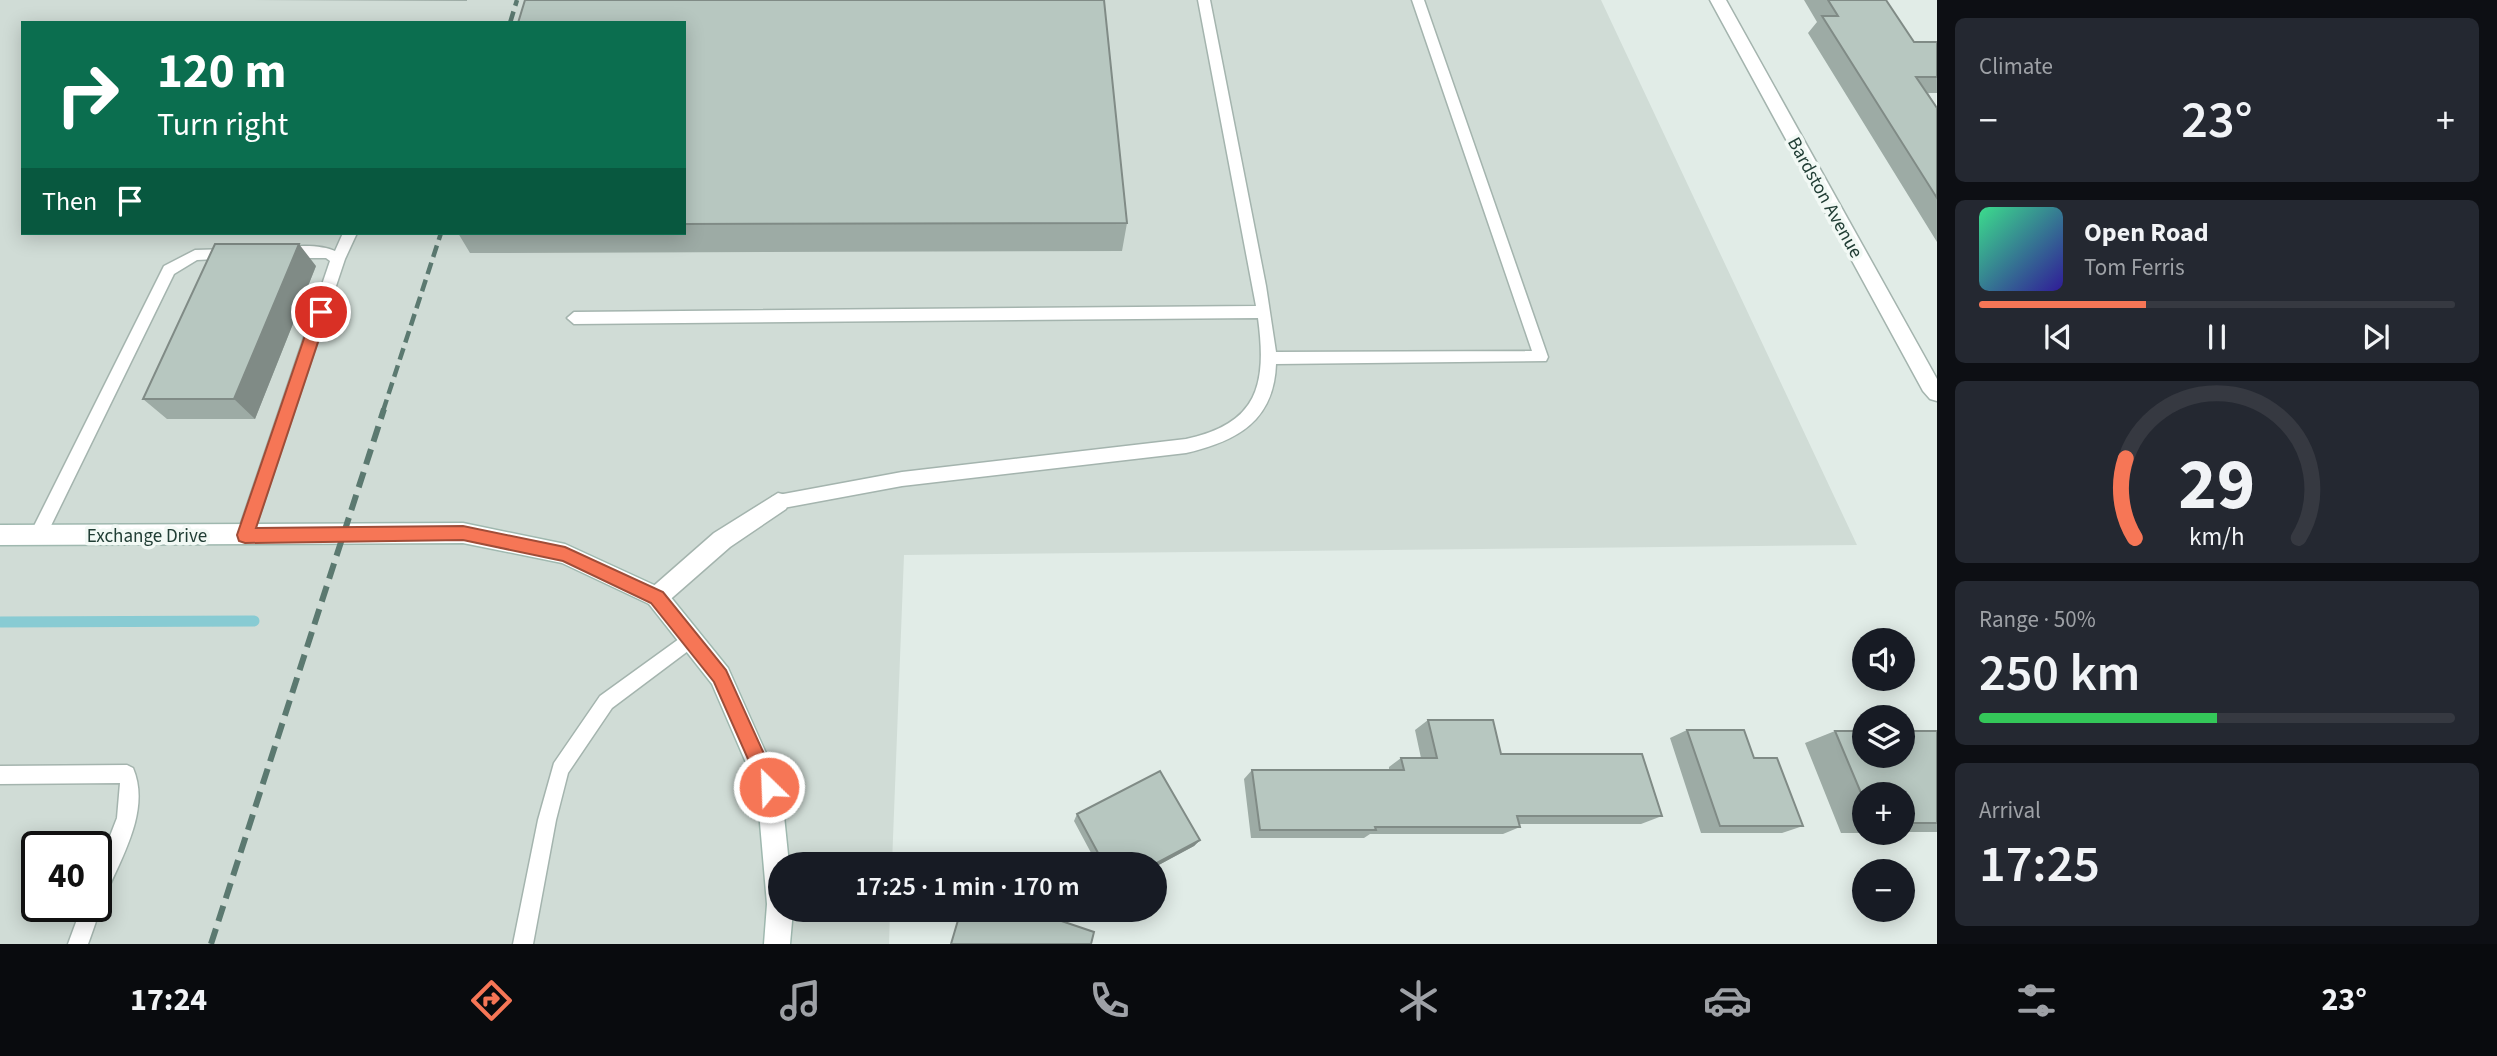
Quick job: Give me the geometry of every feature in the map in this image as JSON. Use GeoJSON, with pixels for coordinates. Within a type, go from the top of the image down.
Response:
{"type":"FeatureCollection","features":[{"type":"Feature","properties":{"kind":"street","name":"Bardston Avenue"},"geometry":{"type":"LineString","coordinates":[[1718,0],[1923,373],[1937,393]]}},
{"type":"Feature","properties":{"kind":"street"},"geometry":{"type":"LineString","coordinates":[[657,597],[722,540],[778,502]]}},
{"type":"Feature","properties":{"kind":"street","name":"Exchange Drive"},"geometry":{"type":"LineString","coordinates":[[0,535],[463,533],[565,554],[657,597],[720,676],[769,787],[775,852]]}},
{"type":"Feature","properties":{"kind":"street","name":"Exchange Drive"},"geometry":{"type":"LineString","coordinates":[[777,944],[779,922]]}},
{"type":"Feature","properties":{"kind":"lane"},"geometry":{"type":"LineString","coordinates":[[778,502],[902,479],[1063,462],[1216,440],[1238,428],[1256,411],[1269,377],[1269,358],[1263,312],[1204,0]]}},
{"type":"Feature","properties":{"kind":"lane"},"geometry":{"type":"LineString","coordinates":[[1269,358],[1541,356],[1418,0]]}},
{"type":"Feature","properties":{"kind":"lane"},"geometry":{"type":"LineString","coordinates":[[245,535],[338,259],[349,235]]}},
{"type":"Feature","properties":{"kind":"lane"},"geometry":{"type":"LineString","coordinates":[[38,535],[169,270],[195,255],[328,253],[338,259]]}},
{"type":"Feature","properties":{"kind":"lane"},"geometry":{"type":"LineString","coordinates":[[574,318],[1263,312]]}},
{"type":"Feature","properties":{"kind":"lane"},"geometry":{"type":"LineString","coordinates":[[523,944],[547,820],[560,769],[606,702],[691,639]]}},
{"type":"Feature","properties":{"kind":"lane"},"geometry":{"type":"LineString","coordinates":[[0,775],[127,774],[132,785],[130,807],[112,854]]}},
{"type":"Feature","properties":{"kind":"lane"},"geometry":{"type":"LineString","coordinates":[[78,944],[86,922]]}},
{"type":"Feature","properties":{"kind":"shaded area"},"geometry":{"type":"Polygon","coordinates":[[[0,0],[1601,0],[1857,545],[904,555],[892,852],[768,852],[768,922],[890,922],[889,944],[0,944],[0,0]]]}},
{"type":"Feature","properties":{"kind":"building"},"geometry":{"type":"Polygon","coordinates":[[[525,0],[1104,0],[1127,223],[686,224],[686,21],[519,21],[525,0]]]}},
{"type":"Feature","properties":{"kind":"building"},"geometry":{"type":"Polygon","coordinates":[[[1828,0],[1886,0],[1914,42],[1937,42],[1937,77],[1916,77],[1937,108],[1937,198],[1822,16],[1838,16],[1828,0]]]}},
{"type":"Feature","properties":{"kind":"building"},"geometry":{"type":"Polygon","coordinates":[[[215,244],[299,244],[234,399],[143,399],[215,244]]]}},
{"type":"Feature","properties":{"kind":"building"},"geometry":{"type":"Polygon","coordinates":[[[1428,720],[1493,720],[1501,754],[1642,754],[1662,816],[1517,816],[1520,827],[1260,830],[1252,770],[1404,770],[1401,758],[1437,758],[1428,720]]]}},
{"type":"Feature","properties":{"kind":"building"},"geometry":{"type":"Polygon","coordinates":[[[1687,730],[1744,730],[1754,758],[1777,758],[1803,826],[1720,826],[1687,730]]]}},
{"type":"Feature","properties":{"kind":"building"},"geometry":{"type":"Polygon","coordinates":[[[1835,731],[1852,731],[1852,768],[1915,768],[1915,731],[1937,731],[1937,823],[1915,823],[1915,782],[1856,782],[1835,731]]]}},
{"type":"Feature","properties":{"kind":"building"},"geometry":{"type":"Polygon","coordinates":[[[1160,771],[1200,840],[1167,858],[1167,852],[1098,852],[1077,814],[1160,771]]]}},
{"type":"Feature","properties":{"kind":"building"},"geometry":{"type":"Polygon","coordinates":[[[957,922],[1064,922],[1094,932],[1091,944],[951,944],[957,922]]]}},
{"type":"Feature","properties":{"kind":"waterway"},"geometry":{"type":"LineString","coordinates":[[0,622],[254,621]]}},
{"type":"Feature","properties":{"kind":"railway"},"geometry":{"type":"LineString","coordinates":[[511,21],[517,0]]}},
{"type":"Feature","properties":{"kind":"railway"},"geometry":{"type":"LineString","coordinates":[[383,411],[440,235]]}},
{"type":"Feature","properties":{"kind":"railway"},"geometry":{"type":"LineString","coordinates":[[211,944],[384,409]]}},
{"type":"Feature","properties":{"kind":"route"},"geometry":{"type":"LineString","coordinates":[[321,312],[245,535],[463,533],[565,554],[657,597],[720,676],[769,787]]}}]}
